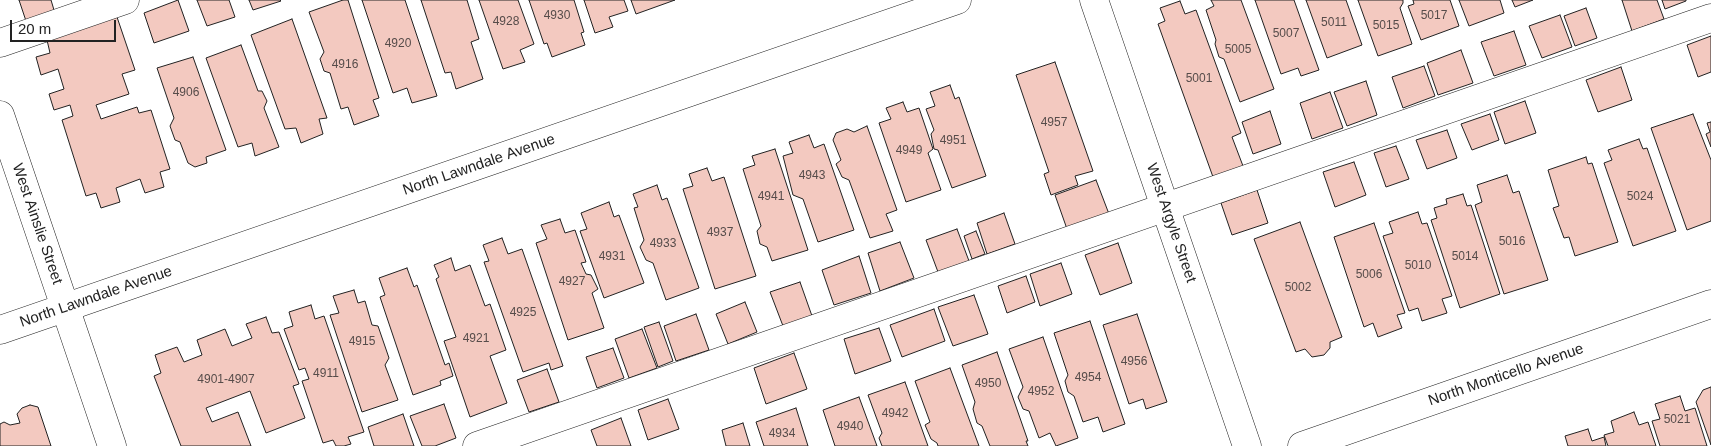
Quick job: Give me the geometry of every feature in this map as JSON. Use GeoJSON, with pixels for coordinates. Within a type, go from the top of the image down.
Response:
{"type":"FeatureCollection","features":[{"type":"Feature","properties":{"kind":"street"},"geometry":{"type":"LineString","coordinates":[[0,43],[125,0]]}},
{"type":"Feature","properties":{"kind":"street","name":"North Lawndale Avenue"},"geometry":{"type":"LineString","coordinates":[[0,330],[958,0]]}},
{"type":"Feature","properties":{"kind":"street","name":"West Argyle Street"},"geometry":{"type":"LineString","coordinates":[[1094,0],[1247,446]]}},
{"type":"Feature","properties":{"kind":"street"},"geometry":{"type":"LineString","coordinates":[[477,446],[1711,18]]}},
{"type":"Feature","properties":{"kind":"street","name":"West Ainslie Street"},"geometry":{"type":"LineString","coordinates":[[0,115],[112,446]]}},
{"type":"Feature","properties":{"kind":"street","name":"North Monticello Avenue"},"geometry":{"type":"LineString","coordinates":[[1302,446],[1711,304]]}},
{"type":"Feature","properties":{"kind":"building"},"geometry":{"type":"Polygon","coordinates":[[[19,0],[51,0],[54,10],[26,21],[19,0]]]}},
{"type":"Feature","properties":{"kind":"building"},"geometry":{"type":"Polygon","coordinates":[[[178,0],[189,31],[154,43],[144,13],[178,0]]]}},
{"type":"Feature","properties":{"kind":"building"},"geometry":{"type":"Polygon","coordinates":[[[197,0],[229,0],[235,17],[207,26],[197,0]]]}},
{"type":"Feature","properties":{"kind":"building"},"geometry":{"type":"Polygon","coordinates":[[[249,0],[280,0],[281,1],[253,10],[249,0]]]}},
{"type":"Feature","properties":{"kind":"building"},"geometry":{"type":"Polygon","coordinates":[[[348,0],[379,98],[373,100],[379,116],[354,125],[348,107],[341,109],[330,73],[324,71],[320,59],[324,52],[309,12],[348,0]]]}},
{"type":"Feature","properties":{"kind":"building"},"geometry":{"type":"Polygon","coordinates":[[[362,0],[405,0],[437,96],[412,103],[407,88],[393,93],[362,0]]]}},
{"type":"Feature","properties":{"kind":"building"},"geometry":{"type":"Polygon","coordinates":[[[421,0],[467,0],[479,39],[471,42],[483,79],[456,89],[451,72],[445,73],[421,0]]]}},
{"type":"Feature","properties":{"kind":"building"},"geometry":{"type":"Polygon","coordinates":[[[479,0],[518,0],[534,44],[520,50],[525,62],[503,69],[479,0]]]}},
{"type":"Feature","properties":{"kind":"building"},"geometry":{"type":"Polygon","coordinates":[[[529,0],[574,0],[584,32],[581,33],[585,45],[552,57],[547,43],[544,44],[529,0]]]}},
{"type":"Feature","properties":{"kind":"building"},"geometry":{"type":"Polygon","coordinates":[[[584,0],[624,0],[628,11],[609,17],[613,27],[595,33],[584,0]]]}},
{"type":"Feature","properties":{"kind":"building"},"geometry":{"type":"Polygon","coordinates":[[[631,0],[675,0],[636,14],[631,0]]]}},
{"type":"Feature","properties":{"kind":"building"},"geometry":{"type":"Polygon","coordinates":[[[1211,0],[1241,0],[1274,89],[1240,102],[1224,59],[1219,57],[1215,44],[1216,40],[1206,10],[1214,6],[1211,0]]]}},
{"type":"Feature","properties":{"kind":"building"},"geometry":{"type":"Polygon","coordinates":[[[1255,0],[1294,0],[1319,70],[1301,76],[1298,68],[1281,74],[1255,0]]]}},
{"type":"Feature","properties":{"kind":"building"},"geometry":{"type":"Polygon","coordinates":[[[1306,0],[1346,0],[1362,45],[1327,58],[1306,0]]]}},
{"type":"Feature","properties":{"kind":"building"},"geometry":{"type":"Polygon","coordinates":[[[1358,0],[1403,0],[1400,8],[1412,44],[1378,56],[1358,0]]]}},
{"type":"Feature","properties":{"kind":"building"},"geometry":{"type":"Polygon","coordinates":[[[1413,0],[1450,0],[1459,26],[1421,40],[1408,6],[1414,4],[1413,0]]]}},
{"type":"Feature","properties":{"kind":"building"},"geometry":{"type":"Polygon","coordinates":[[[1459,0],[1500,0],[1504,13],[1469,26],[1459,0]]]}},
{"type":"Feature","properties":{"kind":"building"},"geometry":{"type":"Polygon","coordinates":[[[1512,0],[1533,0],[1515,7],[1512,0]]]}},
{"type":"Feature","properties":{"kind":"building"},"geometry":{"type":"Polygon","coordinates":[[[1622,0],[1657,0],[1664,19],[1632,31],[1622,0]]]}},
{"type":"Feature","properties":{"kind":"building"},"geometry":{"type":"Polygon","coordinates":[[[1662,0],[1686,0],[1686,1],[1665,9],[1662,0]]]}},
{"type":"Feature","properties":{"kind":"building"},"geometry":{"type":"Polygon","coordinates":[[[1180,1],[1185,14],[1196,10],[1241,133],[1232,137],[1243,166],[1213,177],[1158,24],[1165,21],[1160,8],[1180,1]]]}},
{"type":"Feature","properties":{"kind":"building"},"geometry":{"type":"Polygon","coordinates":[[[1586,8],[1597,38],[1575,46],[1564,16],[1586,8]]]}},
{"type":"Feature","properties":{"kind":"building"},"geometry":{"type":"Polygon","coordinates":[[[1560,15],[1572,47],[1542,58],[1529,26],[1560,15]]]}},
{"type":"Feature","properties":{"kind":"building"},"geometry":{"type":"Polygon","coordinates":[[[117,17],[135,70],[122,74],[129,94],[96,105],[101,119],[137,107],[139,113],[151,110],[170,169],[160,172],[164,187],[145,193],[140,179],[116,188],[120,202],[101,208],[96,193],[86,196],[62,120],[73,116],[70,105],[54,110],[49,94],[64,89],[58,69],[41,75],[36,57],[50,53],[47,40],[117,17]]]}},
{"type":"Feature","properties":{"kind":"building"},"geometry":{"type":"Polygon","coordinates":[[[292,19],[327,118],[319,119],[323,134],[301,143],[296,128],[285,129],[251,35],[292,19]]]}},
{"type":"Feature","properties":{"kind":"building"},"geometry":{"type":"Polygon","coordinates":[[[1514,31],[1526,65],[1494,76],[1481,42],[1514,31]]]}},
{"type":"Feature","properties":{"kind":"building"},"geometry":{"type":"Polygon","coordinates":[[[1711,36],[1711,72],[1698,77],[1687,45],[1711,36]]]}},
{"type":"Feature","properties":{"kind":"building"},"geometry":{"type":"Polygon","coordinates":[[[241,45],[258,91],[262,91],[267,101],[264,108],[279,147],[255,156],[252,143],[238,147],[206,58],[241,45]]]}},
{"type":"Feature","properties":{"kind":"building"},"geometry":{"type":"Polygon","coordinates":[[[1461,50],[1473,83],[1438,95],[1427,63],[1461,50]]]}},
{"type":"Feature","properties":{"kind":"building"},"geometry":{"type":"Polygon","coordinates":[[[193,57],[226,150],[206,157],[207,163],[195,167],[188,163],[180,142],[175,140],[170,126],[174,118],[157,68],[193,57]]]}},
{"type":"Feature","properties":{"kind":"building"},"geometry":{"type":"Polygon","coordinates":[[[1055,62],[1093,171],[1075,176],[1078,185],[1051,195],[1044,174],[1049,172],[1016,75],[1055,62]]]}},
{"type":"Feature","properties":{"kind":"building"},"geometry":{"type":"Polygon","coordinates":[[[1424,66],[1435,96],[1403,108],[1392,77],[1424,66]]]}},
{"type":"Feature","properties":{"kind":"building"},"geometry":{"type":"Polygon","coordinates":[[[1621,67],[1632,100],[1598,112],[1586,80],[1621,67]]]}},
{"type":"Feature","properties":{"kind":"building"},"geometry":{"type":"Polygon","coordinates":[[[1366,81],[1377,115],[1347,126],[1334,92],[1366,81]]]}},
{"type":"Feature","properties":{"kind":"building"},"geometry":{"type":"Polygon","coordinates":[[[950,85],[955,99],[959,97],[986,176],[952,188],[938,150],[934,149],[931,134],[934,130],[926,109],[935,106],[930,92],[950,85]]]}},
{"type":"Feature","properties":{"kind":"building"},"geometry":{"type":"Polygon","coordinates":[[[1330,92],[1343,128],[1312,139],[1300,103],[1330,92]]]}},
{"type":"Feature","properties":{"kind":"building"},"geometry":{"type":"Polygon","coordinates":[[[1525,101],[1536,133],[1505,144],[1494,112],[1525,101]]]}},
{"type":"Feature","properties":{"kind":"building"},"geometry":{"type":"Polygon","coordinates":[[[903,102],[907,112],[919,108],[933,149],[928,153],[941,190],[906,202],[879,123],[891,119],[886,108],[903,102]]]}},
{"type":"Feature","properties":{"kind":"building"},"geometry":{"type":"Polygon","coordinates":[[[1270,111],[1281,144],[1253,154],[1242,122],[1270,111]]]}},
{"type":"Feature","properties":{"kind":"building"},"geometry":{"type":"Polygon","coordinates":[[[1490,114],[1499,140],[1472,150],[1461,124],[1490,114]]]}},
{"type":"Feature","properties":{"kind":"building"},"geometry":{"type":"Polygon","coordinates":[[[1693,114],[1711,160],[1711,221],[1687,230],[1651,128],[1693,114]]]}},
{"type":"Feature","properties":{"kind":"building"},"geometry":{"type":"Polygon","coordinates":[[[1711,122],[1711,147],[1706,134],[1710,132],[1707,123],[1711,122]]]}},
{"type":"Feature","properties":{"kind":"building"},"geometry":{"type":"Polygon","coordinates":[[[867,126],[897,210],[886,214],[893,231],[870,238],[849,180],[842,177],[836,164],[841,160],[833,140],[836,133],[847,129],[854,132],[867,126]]]}},
{"type":"Feature","properties":{"kind":"building"},"geometry":{"type":"Polygon","coordinates":[[[1447,130],[1457,158],[1427,169],[1416,140],[1447,130]]]}},
{"type":"Feature","properties":{"kind":"building"},"geometry":{"type":"Polygon","coordinates":[[[809,135],[814,148],[824,144],[854,230],[818,242],[803,199],[793,195],[783,156],[793,153],[789,142],[809,135]]]}},
{"type":"Feature","properties":{"kind":"building"},"geometry":{"type":"Polygon","coordinates":[[[1639,139],[1643,149],[1647,148],[1676,231],[1633,246],[1604,163],[1612,160],[1608,150],[1639,139]]]}},
{"type":"Feature","properties":{"kind":"building"},"geometry":{"type":"Polygon","coordinates":[[[1396,146],[1409,179],[1386,187],[1374,153],[1396,146]]]}},
{"type":"Feature","properties":{"kind":"building"},"geometry":{"type":"Polygon","coordinates":[[[775,149],[808,250],[772,261],[767,247],[760,244],[757,231],[761,226],[743,169],[755,165],[752,156],[775,149]]]}},
{"type":"Feature","properties":{"kind":"building"},"geometry":{"type":"Polygon","coordinates":[[[1586,157],[1588,164],[1592,163],[1618,242],[1575,256],[1569,237],[1564,238],[1553,208],[1559,206],[1548,170],[1586,157]]]}},
{"type":"Feature","properties":{"kind":"building"},"geometry":{"type":"Polygon","coordinates":[[[1354,162],[1366,195],[1335,207],[1323,172],[1354,162]]]}},
{"type":"Feature","properties":{"kind":"building"},"geometry":{"type":"Polygon","coordinates":[[[707,168],[712,181],[724,177],[756,276],[715,289],[683,189],[693,186],[689,174],[707,168]]]}},
{"type":"Feature","properties":{"kind":"building"},"geometry":{"type":"Polygon","coordinates":[[[1507,175],[1513,193],[1519,191],[1548,280],[1504,294],[1475,205],[1482,202],[1477,185],[1507,175]]]}},
{"type":"Feature","properties":{"kind":"building"},"geometry":{"type":"Polygon","coordinates":[[[1096,180],[1109,214],[1067,229],[1055,195],[1096,180]]]}},
{"type":"Feature","properties":{"kind":"building"},"geometry":{"type":"Polygon","coordinates":[[[657,185],[662,200],[667,198],[699,288],[666,300],[653,263],[646,260],[640,247],[644,240],[634,208],[638,207],[633,194],[657,185]]]}},
{"type":"Feature","properties":{"kind":"building"},"geometry":{"type":"Polygon","coordinates":[[[1257,190],[1268,223],[1232,235],[1221,203],[1257,190]]]}},
{"type":"Feature","properties":{"kind":"building"},"geometry":{"type":"Polygon","coordinates":[[[1463,194],[1467,206],[1471,205],[1500,294],[1460,308],[1431,220],[1437,218],[1434,208],[1447,204],[1446,199],[1463,194]]]}},
{"type":"Feature","properties":{"kind":"building"},"geometry":{"type":"Polygon","coordinates":[[[609,202],[614,217],[619,215],[644,283],[604,298],[580,231],[587,229],[581,213],[609,202]]]}},
{"type":"Feature","properties":{"kind":"building"},"geometry":{"type":"Polygon","coordinates":[[[1418,212],[1422,224],[1427,223],[1452,296],[1442,299],[1447,313],[1422,321],[1418,308],[1409,311],[1383,236],[1393,233],[1389,222],[1418,212]]]}},
{"type":"Feature","properties":{"kind":"building"},"geometry":{"type":"Polygon","coordinates":[[[1004,213],[1015,244],[987,254],[977,223],[1004,213]]]}},
{"type":"Feature","properties":{"kind":"building"},"geometry":{"type":"Polygon","coordinates":[[[560,219],[565,233],[575,230],[586,262],[581,263],[586,274],[591,275],[598,289],[592,293],[604,328],[568,340],[536,243],[547,239],[541,225],[560,219]]]}},
{"type":"Feature","properties":{"kind":"building"},"geometry":{"type":"Polygon","coordinates":[[[1300,222],[1342,337],[1330,342],[1330,348],[1324,355],[1312,357],[1305,349],[1296,352],[1254,239],[1300,222]]]}},
{"type":"Feature","properties":{"kind":"building"},"geometry":{"type":"Polygon","coordinates":[[[1374,223],[1405,313],[1397,315],[1402,328],[1378,337],[1373,323],[1364,327],[1334,237],[1374,223]]]}},
{"type":"Feature","properties":{"kind":"building"},"geometry":{"type":"Polygon","coordinates":[[[957,229],[969,261],[938,272],[926,240],[957,229]]]}},
{"type":"Feature","properties":{"kind":"building"},"geometry":{"type":"Polygon","coordinates":[[[976,231],[985,254],[972,259],[964,236],[976,231]]]}},
{"type":"Feature","properties":{"kind":"building"},"geometry":{"type":"Polygon","coordinates":[[[502,238],[508,254],[522,249],[563,366],[551,370],[549,363],[523,372],[484,262],[489,261],[483,245],[502,238]]]}},
{"type":"Feature","properties":{"kind":"building"},"geometry":{"type":"Polygon","coordinates":[[[900,242],[914,278],[880,291],[868,253],[900,242]]]}},
{"type":"Feature","properties":{"kind":"building"},"geometry":{"type":"Polygon","coordinates":[[[1118,243],[1132,283],[1100,295],[1085,255],[1118,243]]]}},
{"type":"Feature","properties":{"kind":"building"},"geometry":{"type":"Polygon","coordinates":[[[859,256],[871,293],[834,305],[822,270],[859,256]]]}},
{"type":"Feature","properties":{"kind":"building"},"geometry":{"type":"Polygon","coordinates":[[[451,258],[455,271],[470,265],[485,306],[490,304],[506,350],[490,356],[507,403],[470,417],[444,341],[456,337],[436,279],[439,277],[434,265],[451,258]]]}},
{"type":"Feature","properties":{"kind":"building"},"geometry":{"type":"Polygon","coordinates":[[[1061,263],[1072,294],[1040,306],[1030,274],[1061,263]]]}},
{"type":"Feature","properties":{"kind":"building"},"geometry":{"type":"Polygon","coordinates":[[[407,268],[414,287],[417,285],[445,365],[449,363],[453,376],[440,381],[441,385],[413,395],[380,297],[385,295],[379,278],[407,268]]]}},
{"type":"Feature","properties":{"kind":"building"},"geometry":{"type":"Polygon","coordinates":[[[1026,276],[1035,302],[1007,313],[998,286],[1026,276]]]}},
{"type":"Feature","properties":{"kind":"building"},"geometry":{"type":"Polygon","coordinates":[[[800,282],[812,316],[783,326],[770,292],[800,282]]]}},
{"type":"Feature","properties":{"kind":"building"},"geometry":{"type":"Polygon","coordinates":[[[354,290],[358,303],[365,301],[372,325],[378,326],[389,358],[385,365],[398,400],[362,412],[330,315],[339,313],[333,296],[354,290]]]}},
{"type":"Feature","properties":{"kind":"building"},"geometry":{"type":"Polygon","coordinates":[[[974,295],[988,334],[953,346],[938,307],[974,295]]]}},
{"type":"Feature","properties":{"kind":"building"},"geometry":{"type":"Polygon","coordinates":[[[745,302],[757,332],[728,344],[716,314],[745,302]]]}},
{"type":"Feature","properties":{"kind":"building"},"geometry":{"type":"Polygon","coordinates":[[[311,305],[315,319],[324,316],[364,432],[348,437],[351,444],[344,446],[336,446],[333,440],[323,443],[302,381],[309,379],[305,368],[299,370],[284,329],[293,326],[289,312],[311,305]]]}},
{"type":"Feature","properties":{"kind":"building"},"geometry":{"type":"Polygon","coordinates":[[[934,309],[945,341],[902,357],[890,325],[934,309]]]}},
{"type":"Feature","properties":{"kind":"building"},"geometry":{"type":"Polygon","coordinates":[[[696,314],[709,350],[676,361],[664,326],[696,314]]]}},
{"type":"Feature","properties":{"kind":"building"},"geometry":{"type":"Polygon","coordinates":[[[1137,314],[1167,402],[1146,409],[1143,399],[1129,404],[1103,325],[1137,314]]]}},
{"type":"Feature","properties":{"kind":"building"},"geometry":{"type":"Polygon","coordinates":[[[266,317],[272,333],[279,332],[299,384],[293,386],[305,418],[266,433],[250,391],[206,408],[212,422],[238,412],[251,446],[181,446],[154,376],[161,373],[155,355],[177,347],[184,362],[202,355],[197,340],[225,329],[232,346],[252,338],[246,324],[266,317]]]}},
{"type":"Feature","properties":{"kind":"building"},"geometry":{"type":"Polygon","coordinates":[[[1090,321],[1125,424],[1103,432],[1098,417],[1083,422],[1074,396],[1068,392],[1065,381],[1068,375],[1054,333],[1090,321]]]}},
{"type":"Feature","properties":{"kind":"building"},"geometry":{"type":"Polygon","coordinates":[[[659,322],[673,361],[658,367],[644,327],[659,322]]]}},
{"type":"Feature","properties":{"kind":"building"},"geometry":{"type":"Polygon","coordinates":[[[879,328],[891,361],[855,374],[844,339],[879,328]]]}},
{"type":"Feature","properties":{"kind":"building"},"geometry":{"type":"Polygon","coordinates":[[[642,329],[657,368],[629,378],[615,339],[642,329]]]}},
{"type":"Feature","properties":{"kind":"building"},"geometry":{"type":"Polygon","coordinates":[[[1043,337],[1078,438],[1056,446],[1050,433],[1039,438],[1029,411],[1023,409],[1018,397],[1023,387],[1009,349],[1043,337]]]}},
{"type":"Feature","properties":{"kind":"building"},"geometry":{"type":"Polygon","coordinates":[[[613,348],[624,378],[597,388],[586,357],[613,348]]]}},
{"type":"Feature","properties":{"kind":"building"},"geometry":{"type":"Polygon","coordinates":[[[997,352],[1028,441],[1026,441],[1028,446],[990,446],[982,426],[977,423],[973,409],[975,402],[962,365],[997,352]]]}},
{"type":"Feature","properties":{"kind":"building"},"geometry":{"type":"Polygon","coordinates":[[[794,353],[807,389],[766,404],[754,368],[794,353]]]}},
{"type":"Feature","properties":{"kind":"building"},"geometry":{"type":"Polygon","coordinates":[[[950,368],[979,446],[938,446],[931,439],[925,425],[930,422],[915,381],[950,368]]]}},
{"type":"Feature","properties":{"kind":"building"},"geometry":{"type":"Polygon","coordinates":[[[547,369],[559,402],[529,412],[517,380],[547,369]]]}},
{"type":"Feature","properties":{"kind":"building"},"geometry":{"type":"Polygon","coordinates":[[[905,382],[928,446],[882,446],[879,438],[882,433],[868,395],[905,382]]]}},
{"type":"Feature","properties":{"kind":"building"},"geometry":{"type":"Polygon","coordinates":[[[1711,387],[1711,445],[1696,402],[1703,390],[1711,387]]]}},
{"type":"Feature","properties":{"kind":"building"},"geometry":{"type":"Polygon","coordinates":[[[1680,396],[1685,411],[1695,408],[1707,446],[1660,446],[1652,421],[1660,419],[1655,404],[1680,396]]]}},
{"type":"Feature","properties":{"kind":"building"},"geometry":{"type":"Polygon","coordinates":[[[859,397],[877,446],[835,446],[823,410],[859,397]]]}},
{"type":"Feature","properties":{"kind":"building"},"geometry":{"type":"Polygon","coordinates":[[[668,399],[679,429],[648,440],[638,410],[668,399]]]}},
{"type":"Feature","properties":{"kind":"building"},"geometry":{"type":"Polygon","coordinates":[[[444,404],[456,438],[435,446],[422,446],[410,416],[444,404]]]}},
{"type":"Feature","properties":{"kind":"building"},"geometry":{"type":"Polygon","coordinates":[[[30,405],[38,407],[51,446],[0,446],[0,424],[4,422],[10,425],[20,423],[17,414],[22,408],[30,405]]]}},
{"type":"Feature","properties":{"kind":"building"},"geometry":{"type":"Polygon","coordinates":[[[796,408],[808,446],[764,446],[756,422],[796,408]]]}},
{"type":"Feature","properties":{"kind":"building"},"geometry":{"type":"Polygon","coordinates":[[[1634,412],[1639,425],[1648,422],[1656,446],[1608,446],[1604,435],[1614,432],[1611,421],[1634,412]]]}},
{"type":"Feature","properties":{"kind":"building"},"geometry":{"type":"Polygon","coordinates":[[[403,414],[414,446],[374,446],[368,427],[403,414]]]}},
{"type":"Feature","properties":{"kind":"building"},"geometry":{"type":"Polygon","coordinates":[[[621,418],[631,446],[597,446],[591,430],[621,418]]]}},
{"type":"Feature","properties":{"kind":"building"},"geometry":{"type":"Polygon","coordinates":[[[743,423],[750,446],[726,446],[722,430],[743,423]]]}},
{"type":"Feature","properties":{"kind":"building"},"geometry":{"type":"Polygon","coordinates":[[[1588,429],[1592,441],[1604,437],[1606,446],[1568,446],[1565,436],[1588,429]]]}}]}
